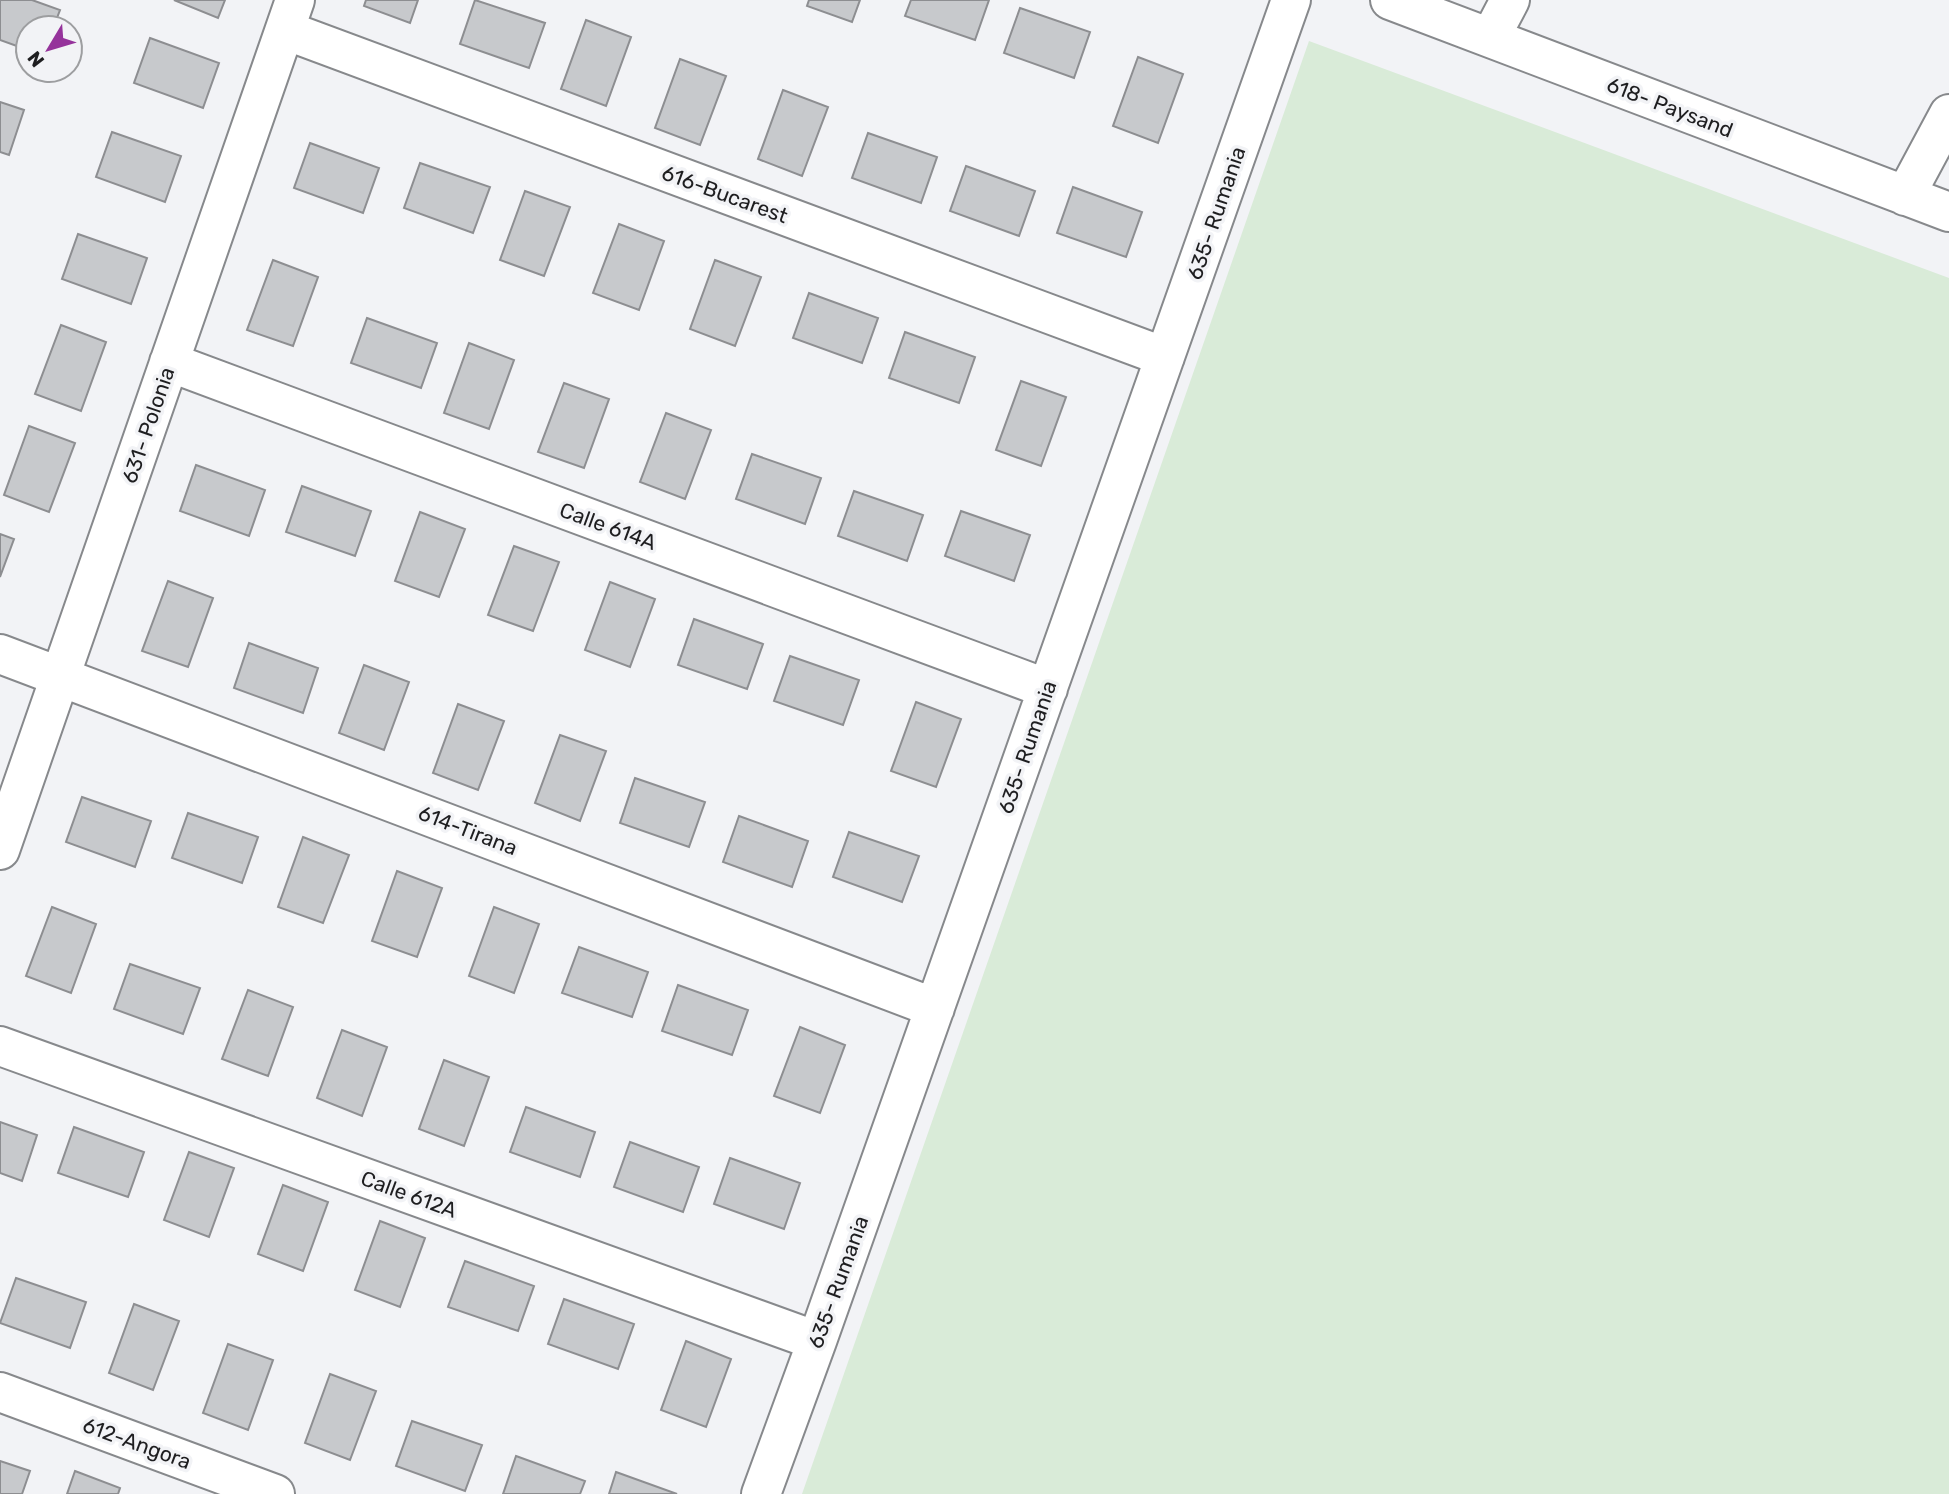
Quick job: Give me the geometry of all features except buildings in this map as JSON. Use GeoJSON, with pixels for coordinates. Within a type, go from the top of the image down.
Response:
{"type":"FeatureCollection","features":[{"type":"Feature","properties":{"kind":"street","name":"635- Rumania"},"geometry":{"type":"LineString","coordinates":[[761,1494],[1291,0]]}},
{"type":"Feature","properties":{"kind":"street","name":"618- Paysand"},"geometry":{"type":"LineString","coordinates":[[1390,0],[1949,212]]}},
{"type":"Feature","properties":{"kind":"street"},"geometry":{"type":"LineString","coordinates":[[1490,38],[1510,0]]}},
{"type":"Feature","properties":{"kind":"street","name":"616-Bucarest"},"geometry":{"type":"LineString","coordinates":[[290,15],[1165,357]]}},
{"type":"Feature","properties":{"kind":"street","name":"631- Polonia"},"geometry":{"type":"LineString","coordinates":[[0,850],[290,15]]}},
{"type":"Feature","properties":{"kind":"street"},"geometry":{"type":"LineString","coordinates":[[1905,196],[1949,114]]}},
{"type":"Feature","properties":{"kind":"street","name":"Calle 614A"},"geometry":{"type":"LineString","coordinates":[[169,362],[1048,689]]}},
{"type":"Feature","properties":{"kind":"street","name":"614-Tirana"},"geometry":{"type":"LineString","coordinates":[[0,654],[934,1008]]}},
{"type":"Feature","properties":{"kind":"street","name":"Calle 612A"},"geometry":{"type":"LineString","coordinates":[[0,1046],[817,1341]]}},
{"type":"Feature","properties":{"kind":"street","name":"612-Angora"},"geometry":{"type":"LineString","coordinates":[[0,1392],[275,1494]]}},
{"type":"Feature","properties":{"kind":"green space"},"geometry":{"type":"Polygon","coordinates":[[[1309,41],[1949,278],[1949,1494],[802,1494],[1309,41]]]}}]}
